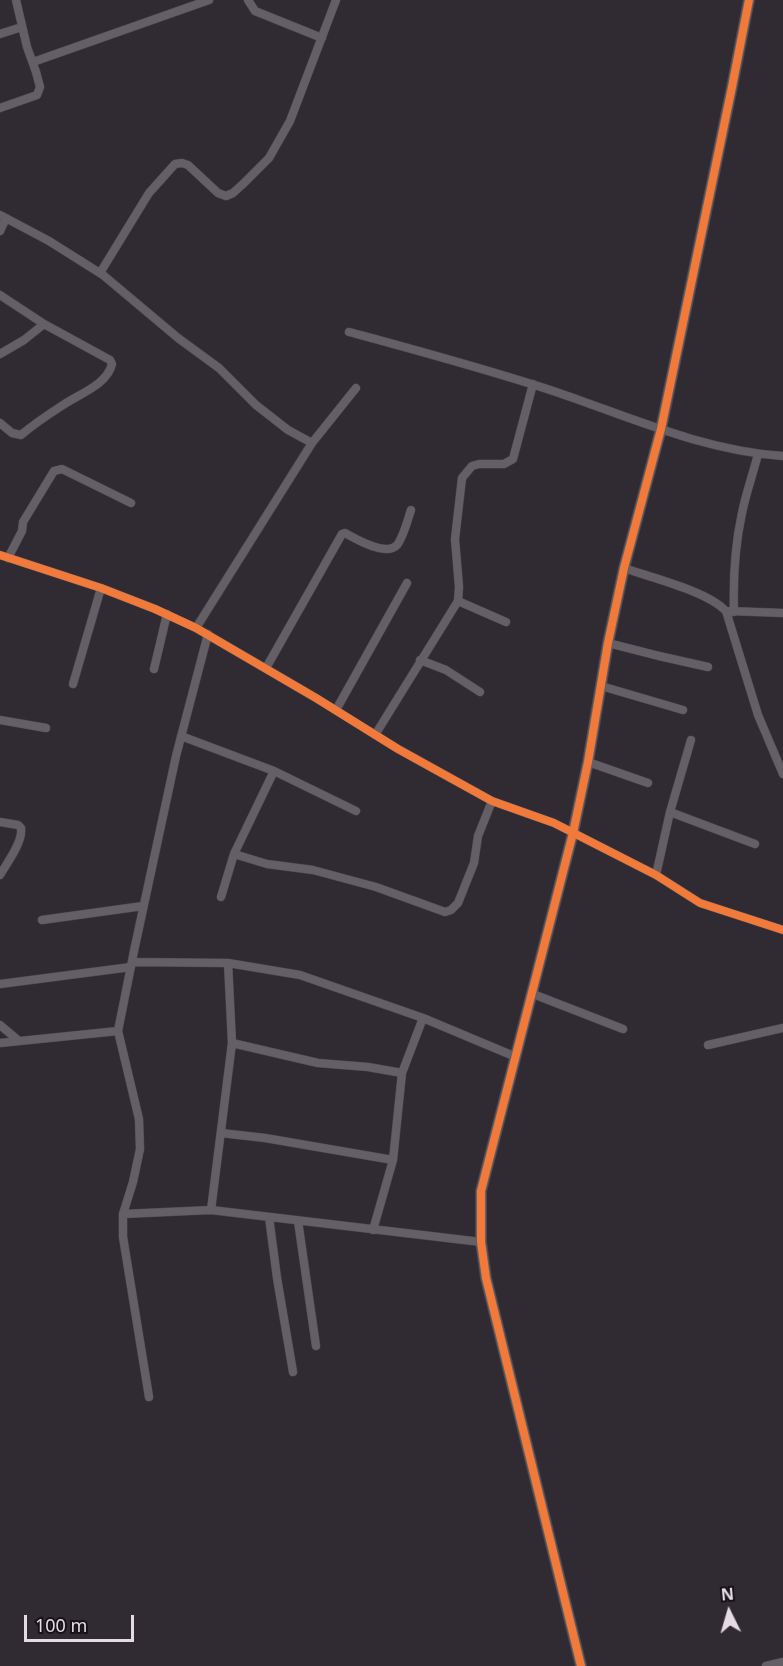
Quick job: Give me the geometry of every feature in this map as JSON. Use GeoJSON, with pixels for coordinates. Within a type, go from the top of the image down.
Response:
{"type":"FeatureCollection","features":[{"type":"Feature","properties":{"kind":"street"},"geometry":{"type":"LineString","coordinates":[[0,108],[38,95],[40,87],[27,47],[16,0]]}},
{"type":"Feature","properties":{"kind":"street"},"geometry":{"type":"LineString","coordinates":[[33,62],[209,0]]}},
{"type":"Feature","properties":{"kind":"street"},"geometry":{"type":"LineString","coordinates":[[248,0],[255,11],[321,38]]}},
{"type":"Feature","properties":{"kind":"street"},"geometry":{"type":"LineString","coordinates":[[100,273],[149,193],[175,164],[188,165],[218,193],[226,196],[233,193],[269,158],[290,121],[336,0]]}},
{"type":"Feature","properties":{"kind":"street"},"geometry":{"type":"LineString","coordinates":[[581,1666],[486,1278],[481,1242],[481,1191],[573,833],[588,762],[608,643],[624,568],[661,429],[748,0]]}},
{"type":"Feature","properties":{"kind":"street"},"geometry":{"type":"LineString","coordinates":[[0,34],[22,27]]}},
{"type":"Feature","properties":{"kind":"street"},"geometry":{"type":"LineString","coordinates":[[0,231],[3,217],[49,241],[100,273],[178,338],[219,368],[256,405],[288,430],[312,443]]}},
{"type":"Feature","properties":{"kind":"street"},"geometry":{"type":"LineString","coordinates":[[0,295],[44,324],[110,360],[112,364],[111,370],[90,391],[66,403],[21,435],[12,433],[0,423]]}},
{"type":"Feature","properties":{"kind":"street"},"geometry":{"type":"LineString","coordinates":[[0,354],[24,340],[44,324]]}},
{"type":"Feature","properties":{"kind":"street"},"geometry":{"type":"LineString","coordinates":[[349,332],[533,384],[661,429],[734,450],[783,456]]}},
{"type":"Feature","properties":{"kind":"street"},"geometry":{"type":"LineString","coordinates":[[375,735],[458,601],[455,539],[462,478],[472,466],[504,465],[513,459],[533,384]]}},
{"type":"Feature","properties":{"kind":"street"},"geometry":{"type":"LineString","coordinates":[[196,628],[312,443],[356,388]]}},
{"type":"Feature","properties":{"kind":"street"},"geometry":{"type":"LineString","coordinates":[[758,454],[739,531],[730,611],[758,715],[783,774]]}},
{"type":"Feature","properties":{"kind":"street"},"geometry":{"type":"LineString","coordinates":[[131,503],[58,469],[54,471],[23,522],[22,531],[4,556],[100,588],[167,614],[208,634],[375,735],[492,801],[554,823],[656,875],[700,903],[783,930]]}},
{"type":"Feature","properties":{"kind":"street"},"geometry":{"type":"LineString","coordinates":[[266,668],[342,534],[345,533],[372,547],[392,549],[398,544],[411,510]]}},
{"type":"Feature","properties":{"kind":"street"},"geometry":{"type":"LineString","coordinates":[[624,568],[699,594],[730,611],[783,613]]}},
{"type":"Feature","properties":{"kind":"street"},"geometry":{"type":"LineString","coordinates":[[336,710],[407,584]]}},
{"type":"Feature","properties":{"kind":"street"},"geometry":{"type":"LineString","coordinates":[[73,684],[100,588]]}},
{"type":"Feature","properties":{"kind":"street"},"geometry":{"type":"LineString","coordinates":[[458,601],[506,622]]}},
{"type":"Feature","properties":{"kind":"street"},"geometry":{"type":"LineString","coordinates":[[154,669],[167,614]]}},
{"type":"Feature","properties":{"kind":"street"},"geometry":{"type":"LineString","coordinates":[[149,1397],[123,1237],[123,1215],[140,1149],[139,1119],[118,1031],[181,736],[208,634]]}},
{"type":"Feature","properties":{"kind":"street"},"geometry":{"type":"LineString","coordinates":[[608,643],[708,667]]}},
{"type":"Feature","properties":{"kind":"street"},"geometry":{"type":"LineString","coordinates":[[420,660],[446,670],[480,692]]}},
{"type":"Feature","properties":{"kind":"street"},"geometry":{"type":"LineString","coordinates":[[601,686],[683,710]]}},
{"type":"Feature","properties":{"kind":"street"},"geometry":{"type":"LineString","coordinates":[[0,720],[46,728]]}},
{"type":"Feature","properties":{"kind":"street"},"geometry":{"type":"LineString","coordinates":[[181,736],[274,771],[356,811]]}},
{"type":"Feature","properties":{"kind":"street"},"geometry":{"type":"LineString","coordinates":[[656,875],[670,812],[691,740]]}},
{"type":"Feature","properties":{"kind":"street"},"geometry":{"type":"LineString","coordinates":[[588,762],[648,783]]}},
{"type":"Feature","properties":{"kind":"street"},"geometry":{"type":"LineString","coordinates":[[221,897],[234,854],[274,771]]}},
{"type":"Feature","properties":{"kind":"street"},"geometry":{"type":"LineString","coordinates":[[234,854],[267,864],[313,870],[376,887],[445,912],[458,903],[474,863],[478,836],[492,801]]}},
{"type":"Feature","properties":{"kind":"street"},"geometry":{"type":"LineString","coordinates":[[670,812],[755,844]]}},
{"type":"Feature","properties":{"kind":"street"},"geometry":{"type":"LineString","coordinates":[[0,822],[18,825],[22,834],[0,875]]}},
{"type":"Feature","properties":{"kind":"street"},"geometry":{"type":"LineString","coordinates":[[42,920],[143,906]]}},
{"type":"Feature","properties":{"kind":"street"},"geometry":{"type":"LineString","coordinates":[[0,984],[131,964],[228,963],[300,975],[423,1018],[516,1057]]}},
{"type":"Feature","properties":{"kind":"street"},"geometry":{"type":"LineString","coordinates":[[211,1210],[232,1043],[228,963]]}},
{"type":"Feature","properties":{"kind":"street"},"geometry":{"type":"LineString","coordinates":[[533,994],[623,1029]]}},
{"type":"Feature","properties":{"kind":"street"},"geometry":{"type":"LineString","coordinates":[[373,1230],[393,1160],[402,1073],[423,1018]]}},
{"type":"Feature","properties":{"kind":"street"},"geometry":{"type":"LineString","coordinates":[[0,1025],[19,1041]]}},
{"type":"Feature","properties":{"kind":"street"},"geometry":{"type":"LineString","coordinates":[[708,1045],[783,1028]]}},
{"type":"Feature","properties":{"kind":"street"},"geometry":{"type":"LineString","coordinates":[[0,1043],[118,1031]]}},
{"type":"Feature","properties":{"kind":"street"},"geometry":{"type":"LineString","coordinates":[[232,1043],[318,1063],[368,1067],[402,1073]]}},
{"type":"Feature","properties":{"kind":"street"},"geometry":{"type":"LineString","coordinates":[[221,1132],[393,1160]]}},
{"type":"Feature","properties":{"kind":"street"},"geometry":{"type":"LineString","coordinates":[[123,1215],[211,1210],[481,1242]]}},
{"type":"Feature","properties":{"kind":"street"},"geometry":{"type":"LineString","coordinates":[[269,1217],[293,1372]]}},
{"type":"Feature","properties":{"kind":"street"},"geometry":{"type":"LineString","coordinates":[[298,1221],[316,1346]]}},
{"type":"Feature","properties":{"kind":"street"},"geometry":{"type":"LineString","coordinates":[[766,1666],[783,1662]]}},
{"type":"Feature","properties":{"kind":"cycle path"},"geometry":{"type":"LineString","coordinates":[[581,1666],[486,1278],[481,1242],[481,1191],[573,833],[588,762],[608,643],[624,568],[661,429],[749,0]]}},
{"type":"Feature","properties":{"kind":"cycle path"},"geometry":{"type":"LineString","coordinates":[[0,555],[101,588],[196,628],[398,749],[492,801],[554,823],[656,875],[700,903],[783,930]]}}]}
